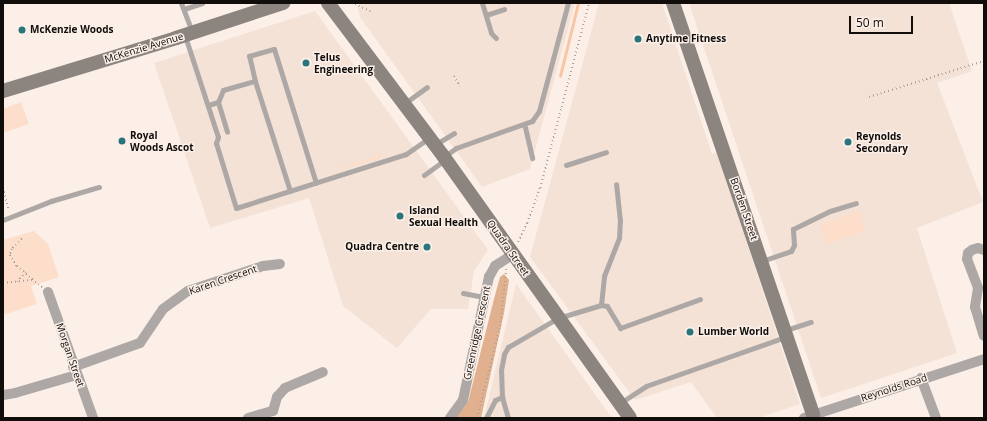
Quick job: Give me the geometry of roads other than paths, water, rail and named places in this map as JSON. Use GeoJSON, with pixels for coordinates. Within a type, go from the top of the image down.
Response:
{"type":"FeatureCollection","features":[{"type":"Feature","properties":{"kind":"main road","name":"McKenzie Avenue"},"geometry":{"type":"LineString","coordinates":[[3,90],[188,34],[283,3]]}},
{"type":"Feature","properties":{"kind":"main road","name":"Quadra Street"},"geometry":{"type":"LineString","coordinates":[[328,3],[405,103],[445,158],[511,256],[630,418]]}},
{"type":"Feature","properties":{"kind":"main road","name":"Borden Street"},"geometry":{"type":"LineString","coordinates":[[673,3],[786,333],[809,416]]}},
{"type":"Feature","properties":{"kind":"street"},"geometry":{"type":"LineString","coordinates":[[984,250],[978,248],[972,250],[967,259],[981,287],[975,307],[984,336]]}},
{"type":"Feature","properties":{"kind":"street","name":"Greenridge Crescent"},"geometry":{"type":"LineString","coordinates":[[450,418],[463,400],[489,277],[495,266],[511,256]]}},
{"type":"Feature","properties":{"kind":"street","name":"Karen Crescent"},"geometry":{"type":"LineString","coordinates":[[3,395],[15,393],[75,371],[140,342],[163,309],[188,291],[263,266],[280,264]]}},
{"type":"Feature","properties":{"kind":"street","name":"Morgan Street"},"geometry":{"type":"LineString","coordinates":[[48,292],[93,418]]}},
{"type":"Feature","properties":{"kind":"street","name":"Reynolds Road"},"geometry":{"type":"LineString","coordinates":[[809,416],[921,378],[984,359]]}},
{"type":"Feature","properties":{"kind":"street"},"geometry":{"type":"LineString","coordinates":[[248,418],[275,414],[277,397],[285,388],[323,372]]}},
{"type":"Feature","properties":{"kind":"street"},"geometry":{"type":"LineString","coordinates":[[921,378],[936,418]]}},
{"type":"Feature","properties":{"kind":"lane"},"geometry":{"type":"LineString","coordinates":[[181,3],[184,9],[199,86],[204,92],[218,137],[216,143],[236,208],[406,154],[432,141],[454,133]]}},
{"type":"Feature","properties":{"kind":"lane"},"geometry":{"type":"LineString","coordinates":[[184,9],[202,3]]}},
{"type":"Feature","properties":{"kind":"lane"},"geometry":{"type":"LineString","coordinates":[[482,3],[491,33],[496,38]]}},
{"type":"Feature","properties":{"kind":"lane"},"geometry":{"type":"LineString","coordinates":[[424,175],[456,148],[532,121],[539,111],[568,3]]}},
{"type":"Feature","properties":{"kind":"lane"},"geometry":{"type":"LineString","coordinates":[[486,15],[504,9]]}},
{"type":"Feature","properties":{"kind":"lane"},"geometry":{"type":"LineString","coordinates":[[290,191],[255,81],[249,56],[274,49],[316,183]]}},
{"type":"Feature","properties":{"kind":"lane"},"geometry":{"type":"LineString","coordinates":[[227,132],[218,102],[223,90],[255,81]]}},
{"type":"Feature","properties":{"kind":"lane"},"geometry":{"type":"LineString","coordinates":[[405,103],[427,87]]}},
{"type":"Feature","properties":{"kind":"lane"},"geometry":{"type":"LineString","coordinates":[[208,105],[218,102]]}},
{"type":"Feature","properties":{"kind":"lane"},"geometry":{"type":"LineString","coordinates":[[525,127],[532,158]]}},
{"type":"Feature","properties":{"kind":"lane"},"geometry":{"type":"LineString","coordinates":[[566,165],[606,152]]}},
{"type":"Feature","properties":{"kind":"lane"},"geometry":{"type":"LineString","coordinates":[[601,305],[604,276],[619,238],[620,221],[616,184]]}},
{"type":"Feature","properties":{"kind":"lane"},"geometry":{"type":"LineString","coordinates":[[3,220],[51,201],[99,187]]}},
{"type":"Feature","properties":{"kind":"lane"},"geometry":{"type":"LineString","coordinates":[[762,261],[789,255],[794,245],[794,229],[830,211],[856,203]]}},
{"type":"Feature","properties":{"kind":"lane"},"geometry":{"type":"LineString","coordinates":[[463,293],[484,297]]}},
{"type":"Feature","properties":{"kind":"lane"},"geometry":{"type":"LineString","coordinates":[[508,418],[502,397],[501,370],[504,354],[508,347],[558,318],[601,305],[607,306],[620,328],[700,298]]}},
{"type":"Feature","properties":{"kind":"lane"},"geometry":{"type":"LineString","coordinates":[[619,404],[646,386],[786,333],[811,322]]}},
{"type":"Feature","properties":{"kind":"lane"},"geometry":{"type":"LineString","coordinates":[[486,418],[495,400],[502,397]]}},
{"type":"Feature","properties":{"kind":"waterway"},"geometry":{"type":"LineString","coordinates":[[560,76],[578,3]]}},
{"type":"Feature","properties":{"kind":"place","name":"McKenzie Woods"},"geometry":{"type":"Point","coordinates":[22,30]}},
{"type":"Feature","properties":{"kind":"place","name":"Anytime Fitness"},"geometry":{"type":"Point","coordinates":[638,39]}},
{"type":"Feature","properties":{"kind":"place","name":"Telus Engineering"},"geometry":{"type":"Point","coordinates":[306,63]}},
{"type":"Feature","properties":{"kind":"place","name":"Royal Woods Ascot"},"geometry":{"type":"Point","coordinates":[122,141]}},
{"type":"Feature","properties":{"kind":"place","name":"Reynolds Secondary"},"geometry":{"type":"Point","coordinates":[848,142]}},
{"type":"Feature","properties":{"kind":"place","name":"Island Sexual Health"},"geometry":{"type":"Point","coordinates":[400,216]}},
{"type":"Feature","properties":{"kind":"place","name":"Quadra Centre"},"geometry":{"type":"Point","coordinates":[427,247]}},
{"type":"Feature","properties":{"kind":"place","name":"Lumber World"},"geometry":{"type":"Point","coordinates":[690,332]}}]}
